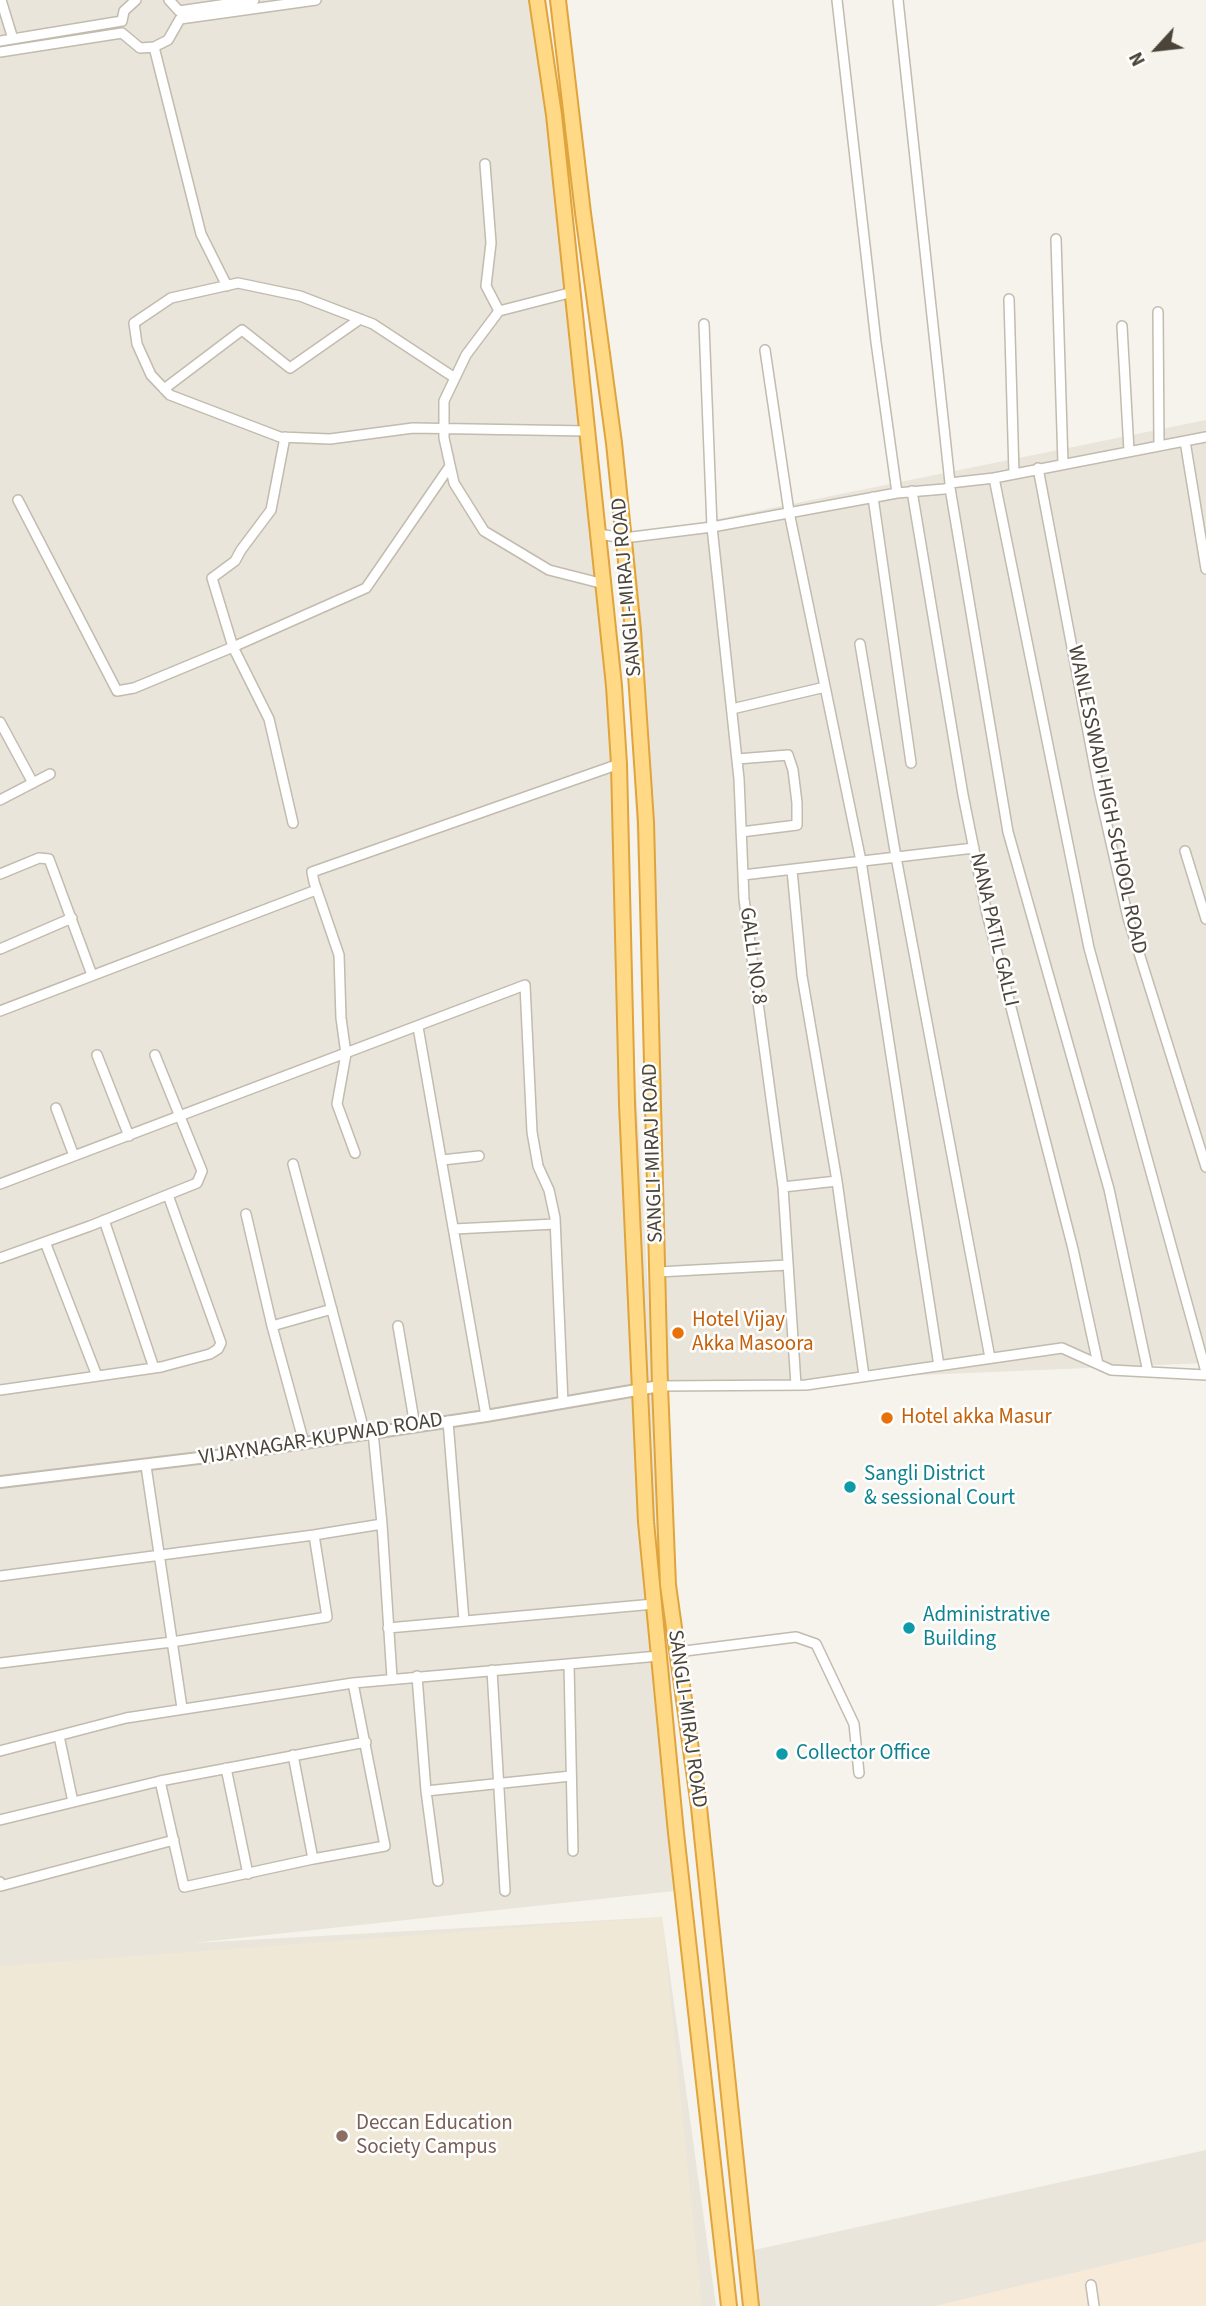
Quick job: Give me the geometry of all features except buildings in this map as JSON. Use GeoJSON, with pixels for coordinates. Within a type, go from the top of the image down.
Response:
{"type":"FeatureCollection","features":[{"type":"Feature","properties":{"kind":"highway","name":"SANGLI-MIRAJ ROAD"},"geometry":{"type":"LineString","coordinates":[[537,0],[554,115],[604,583],[620,764],[627,1104],[646,1522],[729,2306]]}},
{"type":"Feature","properties":{"kind":"highway","name":"SANGLI-MIRAJ ROAD"},"geometry":{"type":"LineString","coordinates":[[558,0],[614,443],[633,630],[646,822],[650,1048],[668,1585],[699,1807],[751,2306]]}},
{"type":"Feature","properties":{"kind":"street"},"geometry":{"type":"LineString","coordinates":[[1,0],[13,39]]}},
{"type":"Feature","properties":{"kind":"street"},"geometry":{"type":"LineString","coordinates":[[0,41],[122,21],[124,11],[136,0]]}},
{"type":"Feature","properties":{"kind":"street"},"geometry":{"type":"LineString","coordinates":[[169,0],[179,11],[254,0]]}},
{"type":"Feature","properties":{"kind":"street"},"geometry":{"type":"LineString","coordinates":[[0,52],[122,33],[140,48],[154,47],[168,40],[180,19],[316,0]]}},
{"type":"Feature","properties":{"kind":"street"},"geometry":{"type":"LineString","coordinates":[[837,0],[869,287],[897,492]]}},
{"type":"Feature","properties":{"kind":"street"},"geometry":{"type":"LineString","coordinates":[[898,0],[950,486],[1008,832],[1109,1189],[1148,1372]]}},
{"type":"Feature","properties":{"kind":"street"},"geometry":{"type":"LineString","coordinates":[[154,47],[201,234],[228,286]]}},
{"type":"Feature","properties":{"kind":"street"},"geometry":{"type":"LineString","coordinates":[[485,164],[491,213],[486,286],[499,311]]}},
{"type":"Feature","properties":{"kind":"street"},"geometry":{"type":"LineString","coordinates":[[1056,239],[1063,464]]}},
{"type":"Feature","properties":{"kind":"street"},"geometry":{"type":"LineString","coordinates":[[455,379],[373,324],[300,296],[238,283],[171,298],[134,323],[137,344],[151,375],[170,395],[285,437],[330,439],[413,428],[588,431]]}},
{"type":"Feature","properties":{"kind":"street"},"geometry":{"type":"LineString","coordinates":[[573,292],[499,311],[466,355],[444,401],[444,438],[454,484],[484,531],[549,570],[604,583]]}},
{"type":"Feature","properties":{"kind":"street"},"geometry":{"type":"LineString","coordinates":[[1009,299],[1014,474]]}},
{"type":"Feature","properties":{"kind":"street"},"geometry":{"type":"LineString","coordinates":[[1158,312],[1159,445]]}},
{"type":"Feature","properties":{"kind":"street"},"geometry":{"type":"LineString","coordinates":[[164,388],[242,330],[290,368],[360,319]]}},
{"type":"Feature","properties":{"kind":"street","name":"GALLI NO.8"},"geometry":{"type":"LineString","coordinates":[[704,324],[712,527],[737,759],[744,899],[783,1187],[796,1385]]}},
{"type":"Feature","properties":{"kind":"street"},"geometry":{"type":"LineString","coordinates":[[1122,326],[1129,451]]}},
{"type":"Feature","properties":{"kind":"street"},"geometry":{"type":"LineString","coordinates":[[765,350],[789,512],[861,861],[939,1366]]}},
{"type":"Feature","properties":{"kind":"street"},"geometry":{"type":"LineString","coordinates":[[285,437],[271,510],[235,561],[212,578],[233,647],[269,719],[293,823]]}},
{"type":"Feature","properties":{"kind":"street"},"geometry":{"type":"LineString","coordinates":[[598,534],[624,538],[712,527],[897,492],[994,478],[1206,437]]}},
{"type":"Feature","properties":{"kind":"street"},"geometry":{"type":"LineString","coordinates":[[1185,441],[1206,569]]}},
{"type":"Feature","properties":{"kind":"street"},"geometry":{"type":"LineString","coordinates":[[18,500],[117,691],[134,688],[366,588],[450,466]]}},
{"type":"Feature","properties":{"kind":"street","name":"WANLESSWADI HIGH SCHOOL ROAD"},"geometry":{"type":"LineString","coordinates":[[1038,468],[1099,790],[1128,918],[1206,1167]]}},
{"type":"Feature","properties":{"kind":"street"},"geometry":{"type":"LineString","coordinates":[[660,1386],[796,1385],[1062,1348],[1111,1370],[1206,1373],[1089,948],[994,478]]}},
{"type":"Feature","properties":{"kind":"street","name":"NANA PATIL GALLI"},"geometry":{"type":"LineString","coordinates":[[912,491],[987,914],[1073,1249],[1098,1364]]}},
{"type":"Feature","properties":{"kind":"street"},"geometry":{"type":"LineString","coordinates":[[873,497],[911,763]]}},
{"type":"Feature","properties":{"kind":"street"},"geometry":{"type":"LineString","coordinates":[[860,644],[896,857],[990,1358]]}},
{"type":"Feature","properties":{"kind":"street"},"geometry":{"type":"LineString","coordinates":[[732,709],[825,687]]}},
{"type":"Feature","properties":{"kind":"street"},"geometry":{"type":"LineString","coordinates":[[0,722],[33,783]]}},
{"type":"Feature","properties":{"kind":"street"},"geometry":{"type":"LineString","coordinates":[[737,759],[788,755],[793,770],[797,803],[797,825],[741,832]]}},
{"type":"Feature","properties":{"kind":"street"},"geometry":{"type":"LineString","coordinates":[[355,1153],[337,1104],[346,1054],[341,1018],[339,955],[312,872],[620,764]]}},
{"type":"Feature","properties":{"kind":"street"},"geometry":{"type":"LineString","coordinates":[[0,800],[50,774]]}},
{"type":"Feature","properties":{"kind":"street"},"geometry":{"type":"LineString","coordinates":[[743,875],[974,848]]}},
{"type":"Feature","properties":{"kind":"street"},"geometry":{"type":"LineString","coordinates":[[1185,851],[1206,919]]}},
{"type":"Feature","properties":{"kind":"street"},"geometry":{"type":"LineString","coordinates":[[0,874],[39,858],[48,859],[92,975]]}},
{"type":"Feature","properties":{"kind":"street"},"geometry":{"type":"LineString","coordinates":[[792,870],[802,976],[837,1181],[864,1376]]}},
{"type":"Feature","properties":{"kind":"street"},"geometry":{"type":"LineString","coordinates":[[0,1011],[316,890]]}},
{"type":"Feature","properties":{"kind":"street"},"geometry":{"type":"LineString","coordinates":[[0,949],[72,918]]}},
{"type":"Feature","properties":{"kind":"street"},"geometry":{"type":"LineString","coordinates":[[0,1184],[525,985],[532,1132],[538,1166],[550,1191],[555,1224],[563,1403]]}},
{"type":"Feature","properties":{"kind":"street"},"geometry":{"type":"LineString","coordinates":[[418,1027],[486,1416]]}},
{"type":"Feature","properties":{"kind":"street"},"geometry":{"type":"LineString","coordinates":[[97,1055],[129,1136]]}},
{"type":"Feature","properties":{"kind":"street"},"geometry":{"type":"LineString","coordinates":[[0,1258],[197,1183],[202,1171],[155,1055]]}},
{"type":"Feature","properties":{"kind":"street"},"geometry":{"type":"LineString","coordinates":[[56,1108],[74,1156]]}},
{"type":"Feature","properties":{"kind":"street"},"geometry":{"type":"LineString","coordinates":[[442,1160],[479,1156]]}},
{"type":"Feature","properties":{"kind":"street"},"geometry":{"type":"LineString","coordinates":[[293,1164],[369,1433],[382,1524],[392,1678]]}},
{"type":"Feature","properties":{"kind":"street"},"geometry":{"type":"LineString","coordinates":[[783,1187],[837,1181]]}},
{"type":"Feature","properties":{"kind":"street"},"geometry":{"type":"LineString","coordinates":[[0,1390],[153,1368],[210,1354],[218,1349],[221,1343],[168,1195]]}},
{"type":"Feature","properties":{"kind":"street"},"geometry":{"type":"LineString","coordinates":[[246,1214],[272,1326],[304,1443]]}},
{"type":"Feature","properties":{"kind":"street"},"geometry":{"type":"LineString","coordinates":[[104,1220],[153,1368]]}},
{"type":"Feature","properties":{"kind":"street"},"geometry":{"type":"LineString","coordinates":[[454,1229],[555,1224]]}},
{"type":"Feature","properties":{"kind":"street"},"geometry":{"type":"LineString","coordinates":[[45,1242],[97,1376]]}},
{"type":"Feature","properties":{"kind":"street"},"geometry":{"type":"LineString","coordinates":[[658,1272],[788,1265]]}},
{"type":"Feature","properties":{"kind":"street"},"geometry":{"type":"LineString","coordinates":[[272,1326],[332,1309]]}},
{"type":"Feature","properties":{"kind":"street"},"geometry":{"type":"LineString","coordinates":[[398,1326],[415,1426]]}},
{"type":"Feature","properties":{"kind":"street","name":"VIJAYNAGAR-KUPWAD ROAD"},"geometry":{"type":"LineString","coordinates":[[0,1482],[146,1466],[486,1416],[660,1386]]}},
{"type":"Feature","properties":{"kind":"street"},"geometry":{"type":"LineString","coordinates":[[448,1421],[464,1621]]}},
{"type":"Feature","properties":{"kind":"street"},"geometry":{"type":"LineString","coordinates":[[146,1466],[182,1708]]}},
{"type":"Feature","properties":{"kind":"street"},"geometry":{"type":"LineString","coordinates":[[0,1576],[382,1524]]}},
{"type":"Feature","properties":{"kind":"street"},"geometry":{"type":"LineString","coordinates":[[0,1663],[172,1642],[327,1617],[314,1535]]}},
{"type":"Feature","properties":{"kind":"street"},"geometry":{"type":"LineString","coordinates":[[388,1628],[654,1604]]}},
{"type":"Feature","properties":{"kind":"street"},"geometry":{"type":"LineString","coordinates":[[677,1652],[796,1637],[816,1644],[854,1724],[859,1773]]}},
{"type":"Feature","properties":{"kind":"street"},"geometry":{"type":"LineString","coordinates":[[0,1751],[126,1718],[353,1683],[659,1656]]}},
{"type":"Feature","properties":{"kind":"street"},"geometry":{"type":"LineString","coordinates":[[569,1664],[573,1851]]}},
{"type":"Feature","properties":{"kind":"street"},"geometry":{"type":"LineString","coordinates":[[492,1670],[505,1891]]}},
{"type":"Feature","properties":{"kind":"street"},"geometry":{"type":"LineString","coordinates":[[417,1676],[426,1791],[438,1881]]}},
{"type":"Feature","properties":{"kind":"street"},"geometry":{"type":"LineString","coordinates":[[160,1781],[184,1887],[313,1858],[385,1846],[353,1683]]}},
{"type":"Feature","properties":{"kind":"street"},"geometry":{"type":"LineString","coordinates":[[60,1736],[73,1802]]}},
{"type":"Feature","properties":{"kind":"street"},"geometry":{"type":"LineString","coordinates":[[0,1820],[160,1781],[366,1742]]}},
{"type":"Feature","properties":{"kind":"street"},"geometry":{"type":"LineString","coordinates":[[293,1755],[313,1858]]}},
{"type":"Feature","properties":{"kind":"street"},"geometry":{"type":"LineString","coordinates":[[226,1768],[248,1874]]}},
{"type":"Feature","properties":{"kind":"street"},"geometry":{"type":"LineString","coordinates":[[426,1791],[571,1776]]}},
{"type":"Feature","properties":{"kind":"street"},"geometry":{"type":"LineString","coordinates":[[0,1882],[1,1886],[174,1840]]}},
{"type":"Feature","properties":{"kind":"street"},"geometry":{"type":"LineString","coordinates":[[1091,2285],[1094,2306]]}},
{"type":"Feature","properties":{"kind":"shaded area"},"geometry":{"type":"Polygon","coordinates":[[[0,0],[535,0],[610,642],[683,1890],[193,1943],[662,1917],[716,2306],[0,2306],[0,0]]]}},
{"type":"Feature","properties":{"kind":"shaded area"},"geometry":{"type":"Polygon","coordinates":[[[1206,420],[1206,1363],[660,1386],[624,538],[1206,420]]]}},
{"type":"Feature","properties":{"kind":"shaded area","name":"Deccan Education Society Campus"},"geometry":{"type":"Polygon","coordinates":[[[662,1917],[702,2306],[0,2306],[0,1966],[662,1917]]]}},
{"type":"Feature","properties":{"kind":"shaded area"},"geometry":{"type":"Polygon","coordinates":[[[1206,2150],[1206,2306],[751,2306],[745,2252],[1206,2150]]]}},
{"type":"Feature","properties":{"kind":"shaded area"},"geometry":{"type":"Polygon","coordinates":[[[1206,2241],[1206,2306],[935,2306],[1206,2241]]]}},
{"type":"Feature","properties":{"kind":"place","name":"Hotel Vijay Akka Masoora"},"geometry":{"type":"Point","coordinates":[678,1333]}},
{"type":"Feature","properties":{"kind":"place","name":"Hotel akka Masur"},"geometry":{"type":"Point","coordinates":[887,1418]}},
{"type":"Feature","properties":{"kind":"place","name":"Sangli District & sessional Court"},"geometry":{"type":"Point","coordinates":[850,1487]}},
{"type":"Feature","properties":{"kind":"place","name":"Administrative Building"},"geometry":{"type":"Point","coordinates":[909,1628]}},
{"type":"Feature","properties":{"kind":"place","name":"Collector Office"},"geometry":{"type":"Point","coordinates":[782,1754]}},
{"type":"Feature","properties":{"kind":"place","name":"Deccan Education Society Campus"},"geometry":{"type":"Point","coordinates":[342,2136]}}]}
